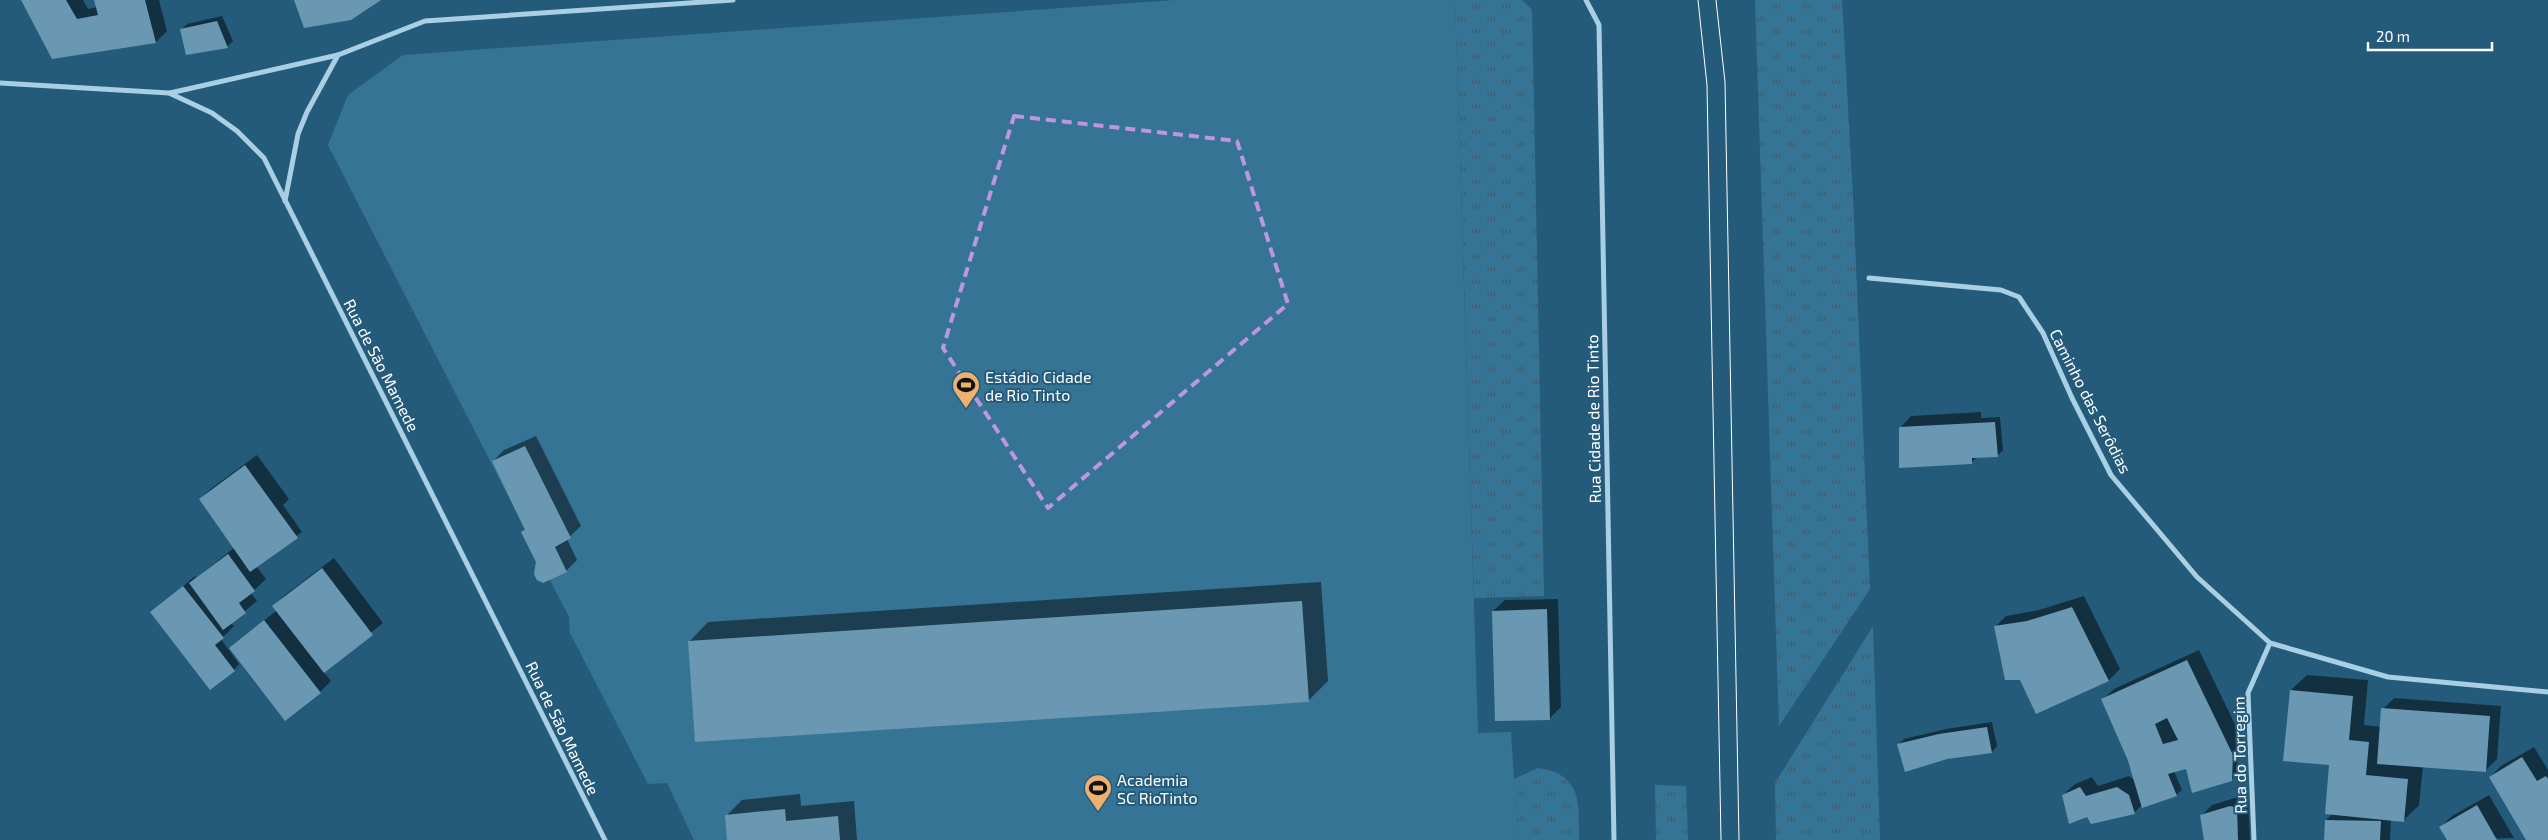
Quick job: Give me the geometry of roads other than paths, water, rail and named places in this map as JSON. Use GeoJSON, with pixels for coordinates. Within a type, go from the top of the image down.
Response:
{"type":"FeatureCollection","features":[{"type":"Feature","properties":{"kind":"street"},"geometry":{"type":"LineString","coordinates":[[169,93],[338,55],[425,21],[733,0]]}},
{"type":"Feature","properties":{"kind":"street","name":"Rua Cidade de Rio Tinto"},"geometry":{"type":"LineString","coordinates":[[1586,0],[1599,25],[1614,840]]}},
{"type":"Feature","properties":{"kind":"street"},"geometry":{"type":"LineString","coordinates":[[286,201],[298,134],[307,112],[338,55]]}},
{"type":"Feature","properties":{"kind":"street","name":"Rua de São Mamede"},"geometry":{"type":"LineString","coordinates":[[0,83],[169,93],[212,113],[238,131],[264,158],[606,840]]}},
{"type":"Feature","properties":{"kind":"street","name":"Caminho das Serôdias"},"geometry":{"type":"LineString","coordinates":[[1869,278],[2001,290],[2019,298],[2043,334],[2072,398],[2111,475],[2197,577],[2270,643]]}},
{"type":"Feature","properties":{"kind":"street"},"geometry":{"type":"LineString","coordinates":[[2270,643],[2388,677],[2548,692]]}},
{"type":"Feature","properties":{"kind":"street","name":"Rua do Torregim"},"geometry":{"type":"LineString","coordinates":[[2254,840],[2248,693],[2270,643]]}},
{"type":"Feature","properties":{"kind":"tram line"},"geometry":{"type":"LineString","coordinates":[[1698,0],[1707,85],[1721,840]]}},
{"type":"Feature","properties":{"kind":"tram line"},"geometry":{"type":"LineString","coordinates":[[1716,0],[1725,82],[1739,840]]}},
{"type":"Feature","properties":{"kind":"place","name":"Estádio Cidade de Rio Tinto"},"geometry":{"type":"Point","coordinates":[966,409]}},
{"type":"Feature","properties":{"kind":"place","name":"Academia SC RioTinto"},"geometry":{"type":"Point","coordinates":[1098,812]}}]}
